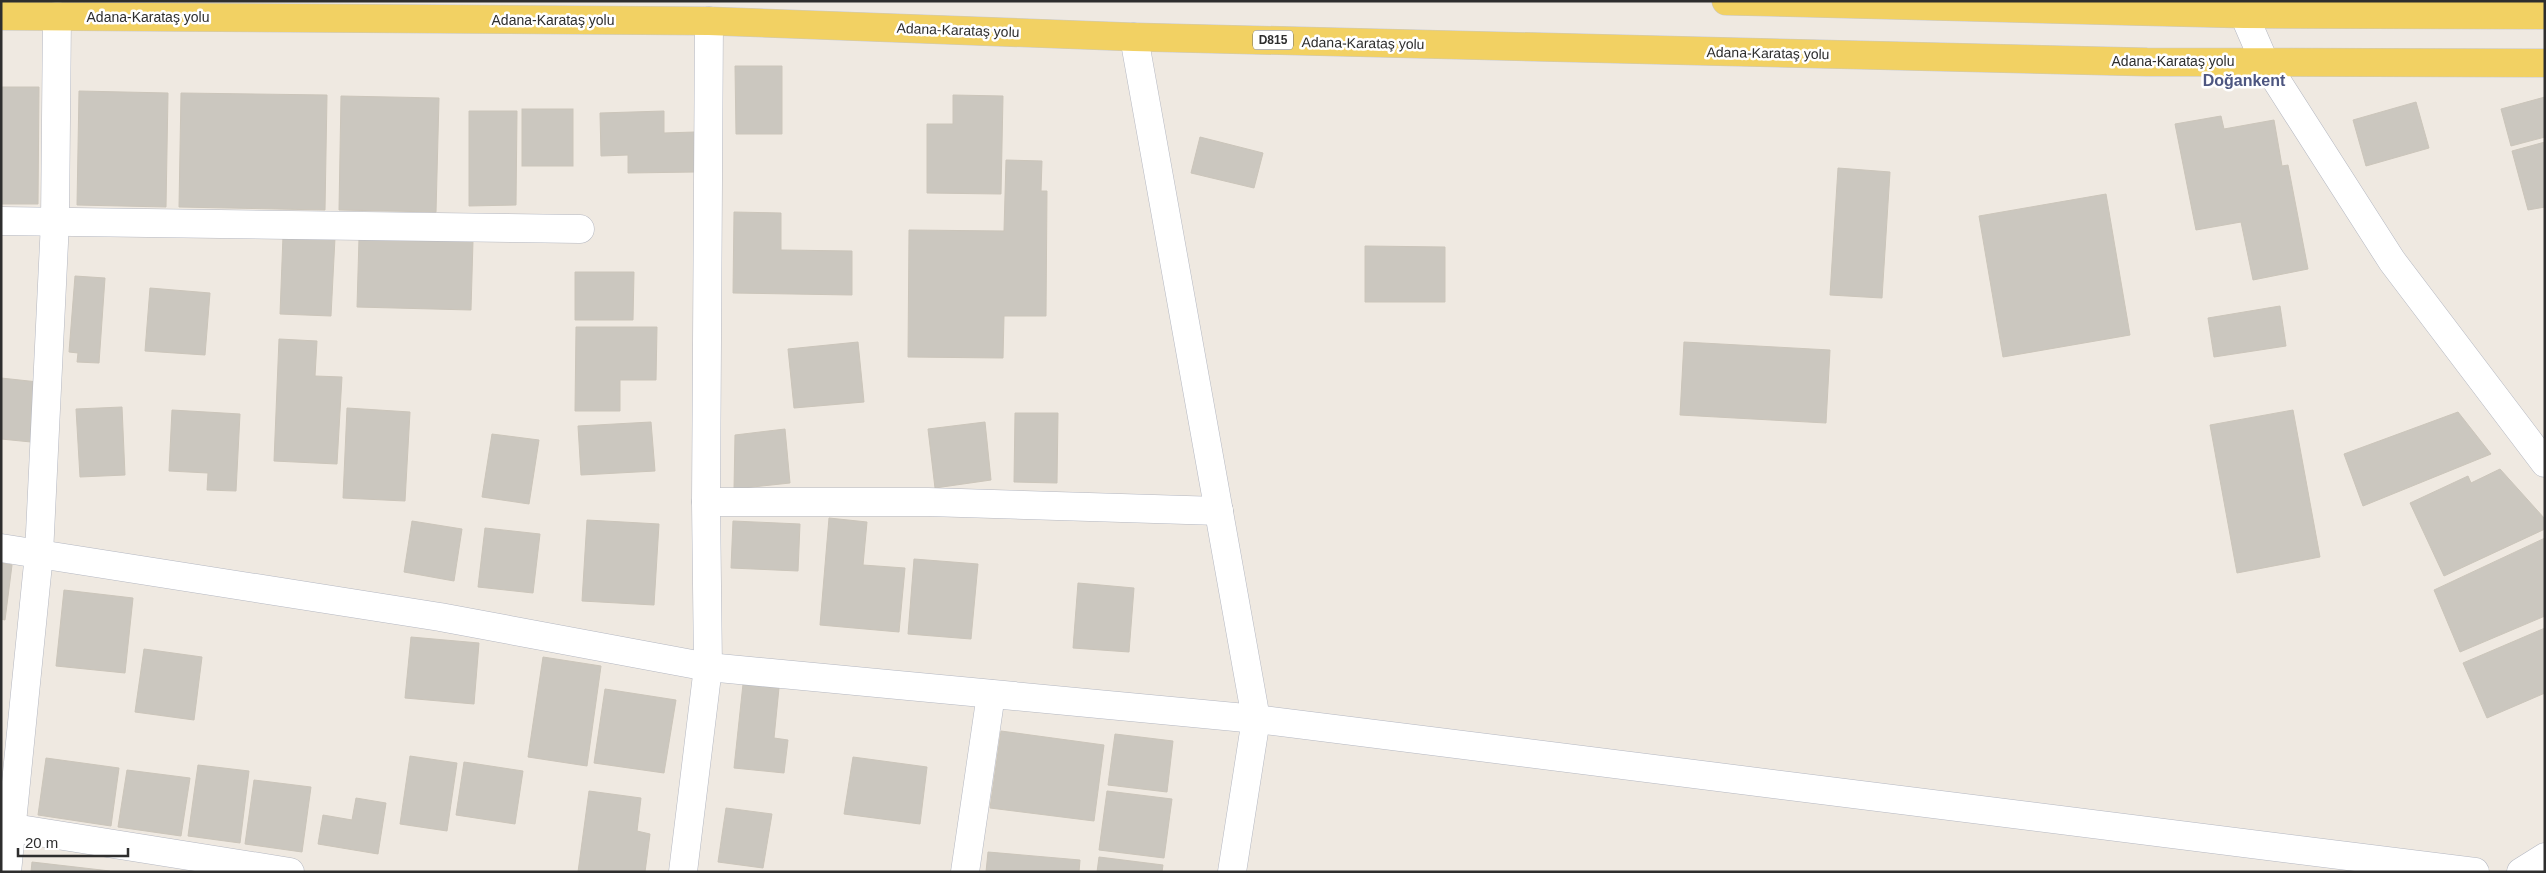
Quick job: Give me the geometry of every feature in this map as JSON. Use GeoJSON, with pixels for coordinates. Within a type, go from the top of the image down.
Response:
{"type":"FeatureCollection","features":[{"type":"Feature","properties":{"kind":"main road"},"geometry":{"type":"LineString","coordinates":[[1726,1],[2529,11]]}},
{"type":"Feature","properties":{"kind":"main road","name":"Adana-Karataş yolu"},"geometry":{"type":"LineString","coordinates":[[1,16],[709,21],[1134,37],[2147,62],[2545,63]]}},
{"type":"Feature","properties":{"kind":"street"},"geometry":{"type":"LineString","coordinates":[[2241,8],[2264,61],[2392,261],[2545,463]]}},
{"type":"Feature","properties":{"kind":"street"},"geometry":{"type":"LineString","coordinates":[[7,872],[6,827],[39,554],[55,222],[57,16]]}},
{"type":"Feature","properties":{"kind":"street"},"geometry":{"type":"LineString","coordinates":[[683,872],[708,667],[706,502],[709,21]]}},
{"type":"Feature","properties":{"kind":"street"},"geometry":{"type":"LineString","coordinates":[[1134,37],[1256,719],[1232,872]]}},
{"type":"Feature","properties":{"kind":"street"},"geometry":{"type":"LineString","coordinates":[[1,221],[580,229]]}},
{"type":"Feature","properties":{"kind":"street"},"geometry":{"type":"LineString","coordinates":[[706,502],[928,502],[1219,511]]}},
{"type":"Feature","properties":{"kind":"street"},"geometry":{"type":"LineString","coordinates":[[1,548],[440,617],[708,667],[1256,719],[2475,872]]}},
{"type":"Feature","properties":{"kind":"street"},"geometry":{"type":"LineString","coordinates":[[965,872],[991,694]]}},
{"type":"Feature","properties":{"kind":"street"},"geometry":{"type":"LineString","coordinates":[[6,827],[290,872]]}},
{"type":"Feature","properties":{"kind":"street"},"geometry":{"type":"LineString","coordinates":[[2521,872],[2545,858]]}},
{"type":"Feature","properties":{"kind":"building"},"geometry":{"type":"Polygon","coordinates":[[[735,66],[782,66],[782,134],[736,134],[735,66]]]}},
{"type":"Feature","properties":{"kind":"building"},"geometry":{"type":"Polygon","coordinates":[[[1,87],[39,87],[38,204],[1,204],[1,87]]]}},
{"type":"Feature","properties":{"kind":"building"},"geometry":{"type":"Polygon","coordinates":[[[79,91],[168,93],[166,207],[77,205],[79,91]]]}},
{"type":"Feature","properties":{"kind":"building"},"geometry":{"type":"Polygon","coordinates":[[[181,93],[327,95],[325,210],[179,207],[181,93]]]}},
{"type":"Feature","properties":{"kind":"building"},"geometry":{"type":"Polygon","coordinates":[[[953,95],[1003,96],[1001,194],[927,193],[927,124],[953,124],[953,95]]]}},
{"type":"Feature","properties":{"kind":"building"},"geometry":{"type":"Polygon","coordinates":[[[341,96],[439,98],[436,212],[339,210],[341,96]]]}},
{"type":"Feature","properties":{"kind":"building"},"geometry":{"type":"Polygon","coordinates":[[[2545,97],[2545,137],[2511,146],[2501,109],[2545,97]]]}},
{"type":"Feature","properties":{"kind":"building"},"geometry":{"type":"Polygon","coordinates":[[[2416,102],[2429,148],[2366,166],[2353,120],[2416,102]]]}},
{"type":"Feature","properties":{"kind":"building"},"geometry":{"type":"Polygon","coordinates":[[[522,109],[573,109],[573,166],[522,166],[522,109]]]}},
{"type":"Feature","properties":{"kind":"building"},"geometry":{"type":"Polygon","coordinates":[[[469,111],[517,111],[516,205],[469,206],[469,111]]]}},
{"type":"Feature","properties":{"kind":"building"},"geometry":{"type":"Polygon","coordinates":[[[664,111],[664,133],[695,132],[695,172],[628,173],[628,155],[601,156],[600,113],[664,111]]]}},
{"type":"Feature","properties":{"kind":"building"},"geometry":{"type":"Polygon","coordinates":[[[2221,116],[2224,129],[2274,120],[2282,166],[2288,165],[2308,269],[2253,280],[2241,222],[2196,230],[2175,124],[2221,116]]]}},
{"type":"Feature","properties":{"kind":"building"},"geometry":{"type":"Polygon","coordinates":[[[1200,137],[1263,153],[1254,188],[1191,173],[1200,137]]]}},
{"type":"Feature","properties":{"kind":"building"},"geometry":{"type":"Polygon","coordinates":[[[2545,142],[2545,207],[2528,210],[2512,151],[2545,142]]]}},
{"type":"Feature","properties":{"kind":"building"},"geometry":{"type":"Polygon","coordinates":[[[1006,160],[1042,161],[1041,191],[1047,191],[1046,316],[1004,316],[1003,358],[908,357],[909,230],[1004,231],[1006,160]]]}},
{"type":"Feature","properties":{"kind":"building"},"geometry":{"type":"Polygon","coordinates":[[[1838,168],[1890,172],[1882,298],[1830,295],[1838,168]]]}},
{"type":"Feature","properties":{"kind":"building"},"geometry":{"type":"Polygon","coordinates":[[[2106,194],[2130,335],[2003,357],[1979,216],[2106,194]]]}},
{"type":"Feature","properties":{"kind":"building"},"geometry":{"type":"Polygon","coordinates":[[[734,212],[781,213],[781,250],[852,251],[852,295],[733,293],[734,212]]]}},
{"type":"Feature","properties":{"kind":"building"},"geometry":{"type":"Polygon","coordinates":[[[283,236],[335,238],[331,316],[280,314],[283,236]]]}},
{"type":"Feature","properties":{"kind":"building"},"geometry":{"type":"Polygon","coordinates":[[[359,238],[473,241],[471,310],[357,307],[359,238]]]}},
{"type":"Feature","properties":{"kind":"building"},"geometry":{"type":"Polygon","coordinates":[[[1365,246],[1445,247],[1445,302],[1365,302],[1365,246]]]}},
{"type":"Feature","properties":{"kind":"building"},"geometry":{"type":"Polygon","coordinates":[[[575,272],[634,272],[633,320],[575,320],[575,272]]]}},
{"type":"Feature","properties":{"kind":"building"},"geometry":{"type":"Polygon","coordinates":[[[75,276],[105,278],[99,363],[77,362],[78,353],[69,352],[75,276]]]}},
{"type":"Feature","properties":{"kind":"building"},"geometry":{"type":"Polygon","coordinates":[[[150,288],[210,293],[205,355],[145,351],[150,288]]]}},
{"type":"Feature","properties":{"kind":"building"},"geometry":{"type":"Polygon","coordinates":[[[2280,306],[2286,346],[2214,357],[2208,318],[2280,306]]]}},
{"type":"Feature","properties":{"kind":"building"},"geometry":{"type":"Polygon","coordinates":[[[576,327],[657,327],[656,380],[620,380],[620,411],[575,411],[576,327]]]}},
{"type":"Feature","properties":{"kind":"building"},"geometry":{"type":"Polygon","coordinates":[[[279,339],[317,341],[315,376],[342,377],[337,464],[274,461],[279,339]]]}},
{"type":"Feature","properties":{"kind":"building"},"geometry":{"type":"Polygon","coordinates":[[[858,342],[864,402],[794,408],[788,349],[858,342]]]}},
{"type":"Feature","properties":{"kind":"building"},"geometry":{"type":"Polygon","coordinates":[[[1684,342],[1830,350],[1826,423],[1680,415],[1684,342]]]}},
{"type":"Feature","properties":{"kind":"building"},"geometry":{"type":"Polygon","coordinates":[[[1,378],[38,382],[31,442],[1,439],[1,378]]]}},
{"type":"Feature","properties":{"kind":"building"},"geometry":{"type":"Polygon","coordinates":[[[122,407],[125,475],[80,477],[76,409],[122,407]]]}},
{"type":"Feature","properties":{"kind":"building"},"geometry":{"type":"Polygon","coordinates":[[[347,408],[410,412],[405,501],[343,498],[347,408]]]}},
{"type":"Feature","properties":{"kind":"building"},"geometry":{"type":"Polygon","coordinates":[[[172,410],[240,414],[236,491],[207,490],[208,473],[169,471],[172,410]]]}},
{"type":"Feature","properties":{"kind":"building"},"geometry":{"type":"Polygon","coordinates":[[[2293,410],[2320,557],[2237,573],[2210,425],[2293,410]]]}},
{"type":"Feature","properties":{"kind":"building"},"geometry":{"type":"Polygon","coordinates":[[[2458,412],[2491,454],[2363,506],[2344,454],[2458,412]]]}},
{"type":"Feature","properties":{"kind":"building"},"geometry":{"type":"Polygon","coordinates":[[[1015,413],[1058,413],[1057,483],[1014,482],[1015,413]]]}},
{"type":"Feature","properties":{"kind":"building"},"geometry":{"type":"Polygon","coordinates":[[[651,422],[655,471],[581,475],[578,426],[651,422]]]}},
{"type":"Feature","properties":{"kind":"building"},"geometry":{"type":"Polygon","coordinates":[[[985,422],[991,480],[935,488],[928,429],[985,422]]]}},
{"type":"Feature","properties":{"kind":"building"},"geometry":{"type":"Polygon","coordinates":[[[785,429],[790,483],[734,489],[735,435],[785,429]]]}},
{"type":"Feature","properties":{"kind":"building"},"geometry":{"type":"Polygon","coordinates":[[[492,434],[539,440],[529,504],[482,497],[492,434]]]}},
{"type":"Feature","properties":{"kind":"building"},"geometry":{"type":"Polygon","coordinates":[[[2500,469],[2545,519],[2545,529],[2444,576],[2410,503],[2468,476],[2471,483],[2500,469]]]}},
{"type":"Feature","properties":{"kind":"building"},"geometry":{"type":"Polygon","coordinates":[[[829,518],[867,522],[863,565],[905,568],[899,632],[820,625],[829,518]]]}},
{"type":"Feature","properties":{"kind":"building"},"geometry":{"type":"Polygon","coordinates":[[[587,520],[659,524],[654,605],[582,601],[587,520]]]}},
{"type":"Feature","properties":{"kind":"building"},"geometry":{"type":"Polygon","coordinates":[[[412,521],[462,529],[454,581],[404,572],[412,521]]]}},
{"type":"Feature","properties":{"kind":"building"},"geometry":{"type":"Polygon","coordinates":[[[733,521],[800,524],[798,571],[731,568],[733,521]]]}},
{"type":"Feature","properties":{"kind":"building"},"geometry":{"type":"Polygon","coordinates":[[[485,528],[540,534],[533,593],[478,587],[485,528]]]}},
{"type":"Feature","properties":{"kind":"building"},"geometry":{"type":"Polygon","coordinates":[[[2545,538],[2545,616],[2460,652],[2434,590],[2545,538]]]}},
{"type":"Feature","properties":{"kind":"building"},"geometry":{"type":"Polygon","coordinates":[[[914,559],[978,564],[971,639],[908,634],[914,559]]]}},
{"type":"Feature","properties":{"kind":"building"},"geometry":{"type":"Polygon","coordinates":[[[1,563],[12,565],[5,620],[1,619],[1,563]]]}},
{"type":"Feature","properties":{"kind":"building"},"geometry":{"type":"Polygon","coordinates":[[[1078,583],[1134,588],[1129,652],[1073,648],[1078,583]]]}},
{"type":"Feature","properties":{"kind":"building"},"geometry":{"type":"Polygon","coordinates":[[[64,590],[133,598],[125,673],[56,666],[64,590]]]}},
{"type":"Feature","properties":{"kind":"building"},"geometry":{"type":"Polygon","coordinates":[[[2545,628],[2545,693],[2487,718],[2463,663],[2545,628]]]}},
{"type":"Feature","properties":{"kind":"building"},"geometry":{"type":"Polygon","coordinates":[[[411,637],[479,643],[474,704],[405,698],[411,637]]]}},
{"type":"Feature","properties":{"kind":"building"},"geometry":{"type":"Polygon","coordinates":[[[144,649],[202,657],[194,720],[135,712],[144,649]]]}},
{"type":"Feature","properties":{"kind":"building"},"geometry":{"type":"Polygon","coordinates":[[[543,657],[601,666],[587,766],[528,757],[543,657]]]}},
{"type":"Feature","properties":{"kind":"building"},"geometry":{"type":"Polygon","coordinates":[[[743,684],[779,688],[774,738],[788,740],[784,773],[734,768],[743,684]]]}},
{"type":"Feature","properties":{"kind":"building"},"geometry":{"type":"Polygon","coordinates":[[[605,689],[676,700],[664,773],[594,763],[605,689]]]}},
{"type":"Feature","properties":{"kind":"building"},"geometry":{"type":"Polygon","coordinates":[[[1001,731],[1104,745],[1094,821],[990,808],[1001,731]]]}},
{"type":"Feature","properties":{"kind":"building"},"geometry":{"type":"Polygon","coordinates":[[[1115,734],[1173,741],[1167,792],[1108,785],[1115,734]]]}},
{"type":"Feature","properties":{"kind":"building"},"geometry":{"type":"Polygon","coordinates":[[[410,756],[457,763],[447,831],[400,824],[410,756]]]}},
{"type":"Feature","properties":{"kind":"building"},"geometry":{"type":"Polygon","coordinates":[[[853,757],[927,767],[920,824],[844,814],[853,757]]]}},
{"type":"Feature","properties":{"kind":"building"},"geometry":{"type":"Polygon","coordinates":[[[46,758],[119,768],[111,826],[38,815],[46,758]]]}},
{"type":"Feature","properties":{"kind":"building"},"geometry":{"type":"Polygon","coordinates":[[[464,762],[523,771],[515,824],[456,815],[464,762]]]}},
{"type":"Feature","properties":{"kind":"building"},"geometry":{"type":"Polygon","coordinates":[[[198,765],[249,771],[240,843],[188,836],[198,765]]]}},
{"type":"Feature","properties":{"kind":"building"},"geometry":{"type":"Polygon","coordinates":[[[127,770],[190,778],[181,836],[118,827],[127,770]]]}},
{"type":"Feature","properties":{"kind":"building"},"geometry":{"type":"Polygon","coordinates":[[[254,780],[311,787],[302,852],[245,844],[254,780]]]}},
{"type":"Feature","properties":{"kind":"building"},"geometry":{"type":"Polygon","coordinates":[[[589,791],[641,798],[637,831],[650,834],[645,872],[578,872],[589,791]]]}},
{"type":"Feature","properties":{"kind":"building"},"geometry":{"type":"Polygon","coordinates":[[[1107,791],[1172,799],[1164,858],[1099,850],[1107,791]]]}},
{"type":"Feature","properties":{"kind":"building"},"geometry":{"type":"Polygon","coordinates":[[[356,798],[386,803],[378,854],[318,844],[323,815],[352,820],[356,798]]]}},
{"type":"Feature","properties":{"kind":"building"},"geometry":{"type":"Polygon","coordinates":[[[726,808],[772,814],[763,868],[718,862],[726,808]]]}},
{"type":"Feature","properties":{"kind":"building"},"geometry":{"type":"Polygon","coordinates":[[[988,852],[1080,860],[1079,872],[986,872],[988,852]]]}},
{"type":"Feature","properties":{"kind":"building"},"geometry":{"type":"Polygon","coordinates":[[[1099,857],[1163,865],[1162,872],[1097,872],[1099,857]]]}},
{"type":"Feature","properties":{"kind":"building"},"geometry":{"type":"Polygon","coordinates":[[[32,862],[110,871],[110,872],[31,872],[32,862]]]}},
{"type":"Feature","properties":{"kind":"district","name":"Doğankent"},"geometry":{"type":"Point","coordinates":[2244,80]}}]}
